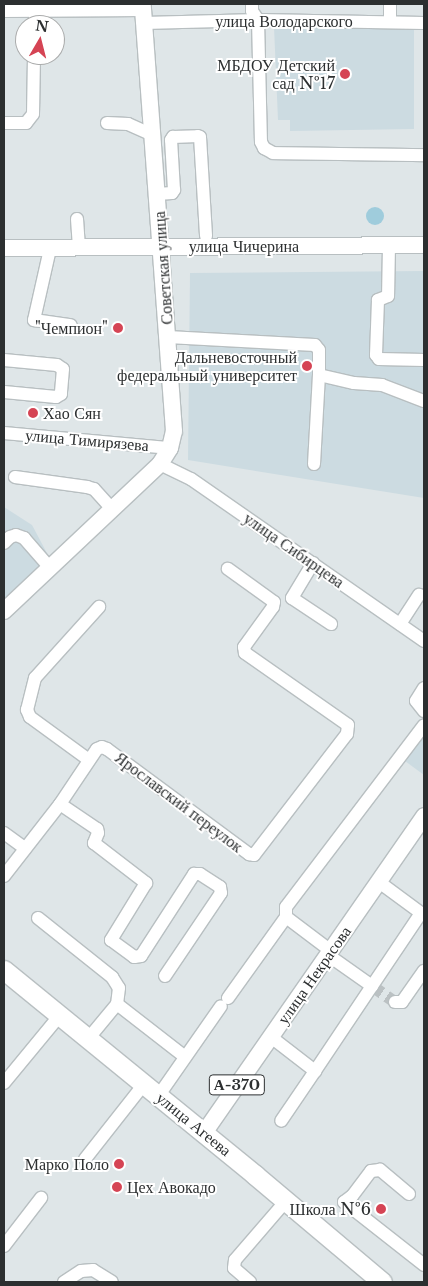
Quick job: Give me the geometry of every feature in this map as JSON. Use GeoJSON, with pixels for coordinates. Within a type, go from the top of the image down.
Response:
{"type":"FeatureCollection","features":[{"type":"Feature","properties":{"kind":"highway","name":"улица Агеева"},"geometry":{"type":"LineString","coordinates":[[4,970],[152,1089],[382,1282]]}},
{"type":"Feature","properties":{"kind":"main road","name":"Советская улица"},"geometry":{"type":"LineString","coordinates":[[4,612],[160,464],[170,448],[174,431],[158,194],[143,12]]}},
{"type":"Feature","properties":{"kind":"main road","name":"улица Чичерина"},"geometry":{"type":"LineString","coordinates":[[4,248],[424,245]]}},
{"type":"Feature","properties":{"kind":"main road","name":"улица Некрасова"},"geometry":{"type":"LineString","coordinates":[[204,1133],[424,816]]}},
{"type":"Feature","properties":{"kind":"street"},"geometry":{"type":"LineString","coordinates":[[252,4],[252,10],[258,20],[261,142],[264,148],[274,153],[424,154]]}},
{"type":"Feature","properties":{"kind":"street"},"geometry":{"type":"LineString","coordinates":[[390,4],[390,22]]}},
{"type":"Feature","properties":{"kind":"street","name":"улица Володарского"},"geometry":{"type":"LineString","coordinates":[[4,11],[143,12],[258,20],[424,23]]}},
{"type":"Feature","properties":{"kind":"street"},"geometry":{"type":"LineString","coordinates":[[4,123],[26,123],[33,114],[34,65]]}},
{"type":"Feature","properties":{"kind":"street"},"geometry":{"type":"LineString","coordinates":[[107,123],[128,124],[153,135]]}},
{"type":"Feature","properties":{"kind":"street"},"geometry":{"type":"LineString","coordinates":[[158,194],[172,193],[174,190],[171,140],[173,137],[198,136],[206,236]]}},
{"type":"Feature","properties":{"kind":"street"},"geometry":{"type":"LineString","coordinates":[[77,219],[79,248]]}},
{"type":"Feature","properties":{"kind":"street"},"geometry":{"type":"LineString","coordinates":[[389,246],[388,296],[378,300],[376,355],[379,359],[424,360]]}},
{"type":"Feature","properties":{"kind":"street"},"geometry":{"type":"LineString","coordinates":[[50,249],[34,320],[71,325]]}},
{"type":"Feature","properties":{"kind":"street"},"geometry":{"type":"LineString","coordinates":[[168,337],[315,345],[319,350],[319,375],[314,464]]}},
{"type":"Feature","properties":{"kind":"street"},"geometry":{"type":"LineString","coordinates":[[4,360],[57,365],[63,369],[61,394],[56,397],[4,392]]}},
{"type":"Feature","properties":{"kind":"street"},"geometry":{"type":"LineString","coordinates":[[319,375],[382,385],[424,401]]}},
{"type":"Feature","properties":{"kind":"street","name":"улица Тимирязева"},"geometry":{"type":"LineString","coordinates":[[4,433],[170,448]]}},
{"type":"Feature","properties":{"kind":"street","name":"улица Сибирцева"},"geometry":{"type":"LineString","coordinates":[[160,464],[191,479],[424,642]]}},
{"type":"Feature","properties":{"kind":"street"},"geometry":{"type":"LineString","coordinates":[[15,477],[94,489],[112,509]]}},
{"type":"Feature","properties":{"kind":"street"},"geometry":{"type":"LineString","coordinates":[[4,543],[10,537],[16,535],[24,538],[50,568]]}},
{"type":"Feature","properties":{"kind":"street"},"geometry":{"type":"LineString","coordinates":[[313,563],[292,598],[331,624]]}},
{"type":"Feature","properties":{"kind":"street","name":"Ярославский переулок"},"geometry":{"type":"LineString","coordinates":[[4,876],[60,804],[97,750],[108,749],[249,854],[254,854],[347,734],[348,725],[245,653],[244,647],[273,607],[274,602],[228,568]]}},
{"type":"Feature","properties":{"kind":"street"},"geometry":{"type":"LineString","coordinates":[[400,624],[419,595]]}},
{"type":"Feature","properties":{"kind":"street"},"geometry":{"type":"LineString","coordinates":[[89,760],[30,717],[27,710],[35,678],[99,607]]}},
{"type":"Feature","properties":{"kind":"street"},"geometry":{"type":"LineString","coordinates":[[424,688],[416,702],[424,710]]}},
{"type":"Feature","properties":{"kind":"street"},"geometry":{"type":"LineString","coordinates":[[85,1159],[152,1089],[185,1058],[286,917],[286,908],[424,725]]}},
{"type":"Feature","properties":{"kind":"street"},"geometry":{"type":"LineString","coordinates":[[60,804],[97,830],[98,833],[94,844],[146,884],[111,940],[134,957],[141,956],[194,874],[200,874],[220,887],[221,893],[165,976]]}},
{"type":"Feature","properties":{"kind":"street"},"geometry":{"type":"LineString","coordinates":[[4,833],[25,848]]}},
{"type":"Feature","properties":{"kind":"street"},"geometry":{"type":"LineString","coordinates":[[281,1121],[423,912],[379,882]]}},
{"type":"Feature","properties":{"kind":"street"},"geometry":{"type":"LineString","coordinates":[[286,917],[372,986]]}},
{"type":"Feature","properties":{"kind":"street"},"geometry":{"type":"LineString","coordinates":[[38,918],[112,977],[119,988],[117,1004],[88,1039]]}},
{"type":"Feature","properties":{"kind":"street"},"geometry":{"type":"LineString","coordinates":[[395,1002],[402,1002],[424,971]]}},
{"type":"Feature","properties":{"kind":"street"},"geometry":{"type":"LineString","coordinates":[[117,1004],[185,1058]]}},
{"type":"Feature","properties":{"kind":"street"},"geometry":{"type":"LineString","coordinates":[[4,1083],[60,1015]]}},
{"type":"Feature","properties":{"kind":"street"},"geometry":{"type":"LineString","coordinates":[[271,1037],[315,1071]]}},
{"type":"Feature","properties":{"kind":"street"},"geometry":{"type":"LineString","coordinates":[[409,1194],[380,1170],[371,1171],[352,1196],[344,1202],[424,1264]]}},
{"type":"Feature","properties":{"kind":"street"},"geometry":{"type":"LineString","coordinates":[[4,1246],[42,1198]]}},
{"type":"Feature","properties":{"kind":"street"},"geometry":{"type":"LineString","coordinates":[[250,1282],[234,1268],[235,1260],[286,1201]]}},
{"type":"Feature","properties":{"kind":"street"},"geometry":{"type":"LineString","coordinates":[[64,1282],[82,1272],[93,1270],[112,1282]]}},
{"type":"Feature","properties":{"kind":"shaded area","name":"МБДОУ Детский сад №17"},"geometry":{"type":"Polygon","coordinates":[[[274,27],[414,29],[414,129],[290,131],[290,120],[278,120],[274,27]]]}},
{"type":"Feature","properties":{"kind":"shaded area"},"geometry":{"type":"Polygon","coordinates":[[[375,207],[381,210],[384,216],[381,222],[375,225],[369,222],[366,216],[369,210],[375,207]]]}},
{"type":"Feature","properties":{"kind":"shaded area","name":"Дальневосточный федеральный университет"},"geometry":{"type":"Polygon","coordinates":[[[424,271],[424,498],[188,460],[190,273],[424,271]]]}},
{"type":"Feature","properties":{"kind":"shaded area"},"geometry":{"type":"Polygon","coordinates":[[[4,507],[32,525],[49,557],[4,600],[4,507]]]}},
{"type":"Feature","properties":{"kind":"shaded area"},"geometry":{"type":"Polygon","coordinates":[[[424,735],[424,775],[405,761],[424,735]]]}},
{"type":"Feature","properties":{"kind":"tunnel"},"geometry":{"type":"LineString","coordinates":[[372,986],[395,1002]]}},
{"type":"Feature","properties":{"kind":"place","name":"МБДОУ Детский сад №17"},"geometry":{"type":"Point","coordinates":[345,74]}},
{"type":"Feature","properties":{"kind":"place","name":"\"Чемпион\""},"geometry":{"type":"Point","coordinates":[118,328]}},
{"type":"Feature","properties":{"kind":"place","name":"Дальневосточный федеральный университет"},"geometry":{"type":"Point","coordinates":[307,366]}},
{"type":"Feature","properties":{"kind":"place","name":"Хао Сян"},"geometry":{"type":"Point","coordinates":[33,413]}},
{"type":"Feature","properties":{"kind":"place","name":"Марко Поло"},"geometry":{"type":"Point","coordinates":[119,1164]}},
{"type":"Feature","properties":{"kind":"place","name":"Цех Авокадо"},"geometry":{"type":"Point","coordinates":[117,1187]}},
{"type":"Feature","properties":{"kind":"place","name":"Школа №6"},"geometry":{"type":"Point","coordinates":[381,1209]}}]}
